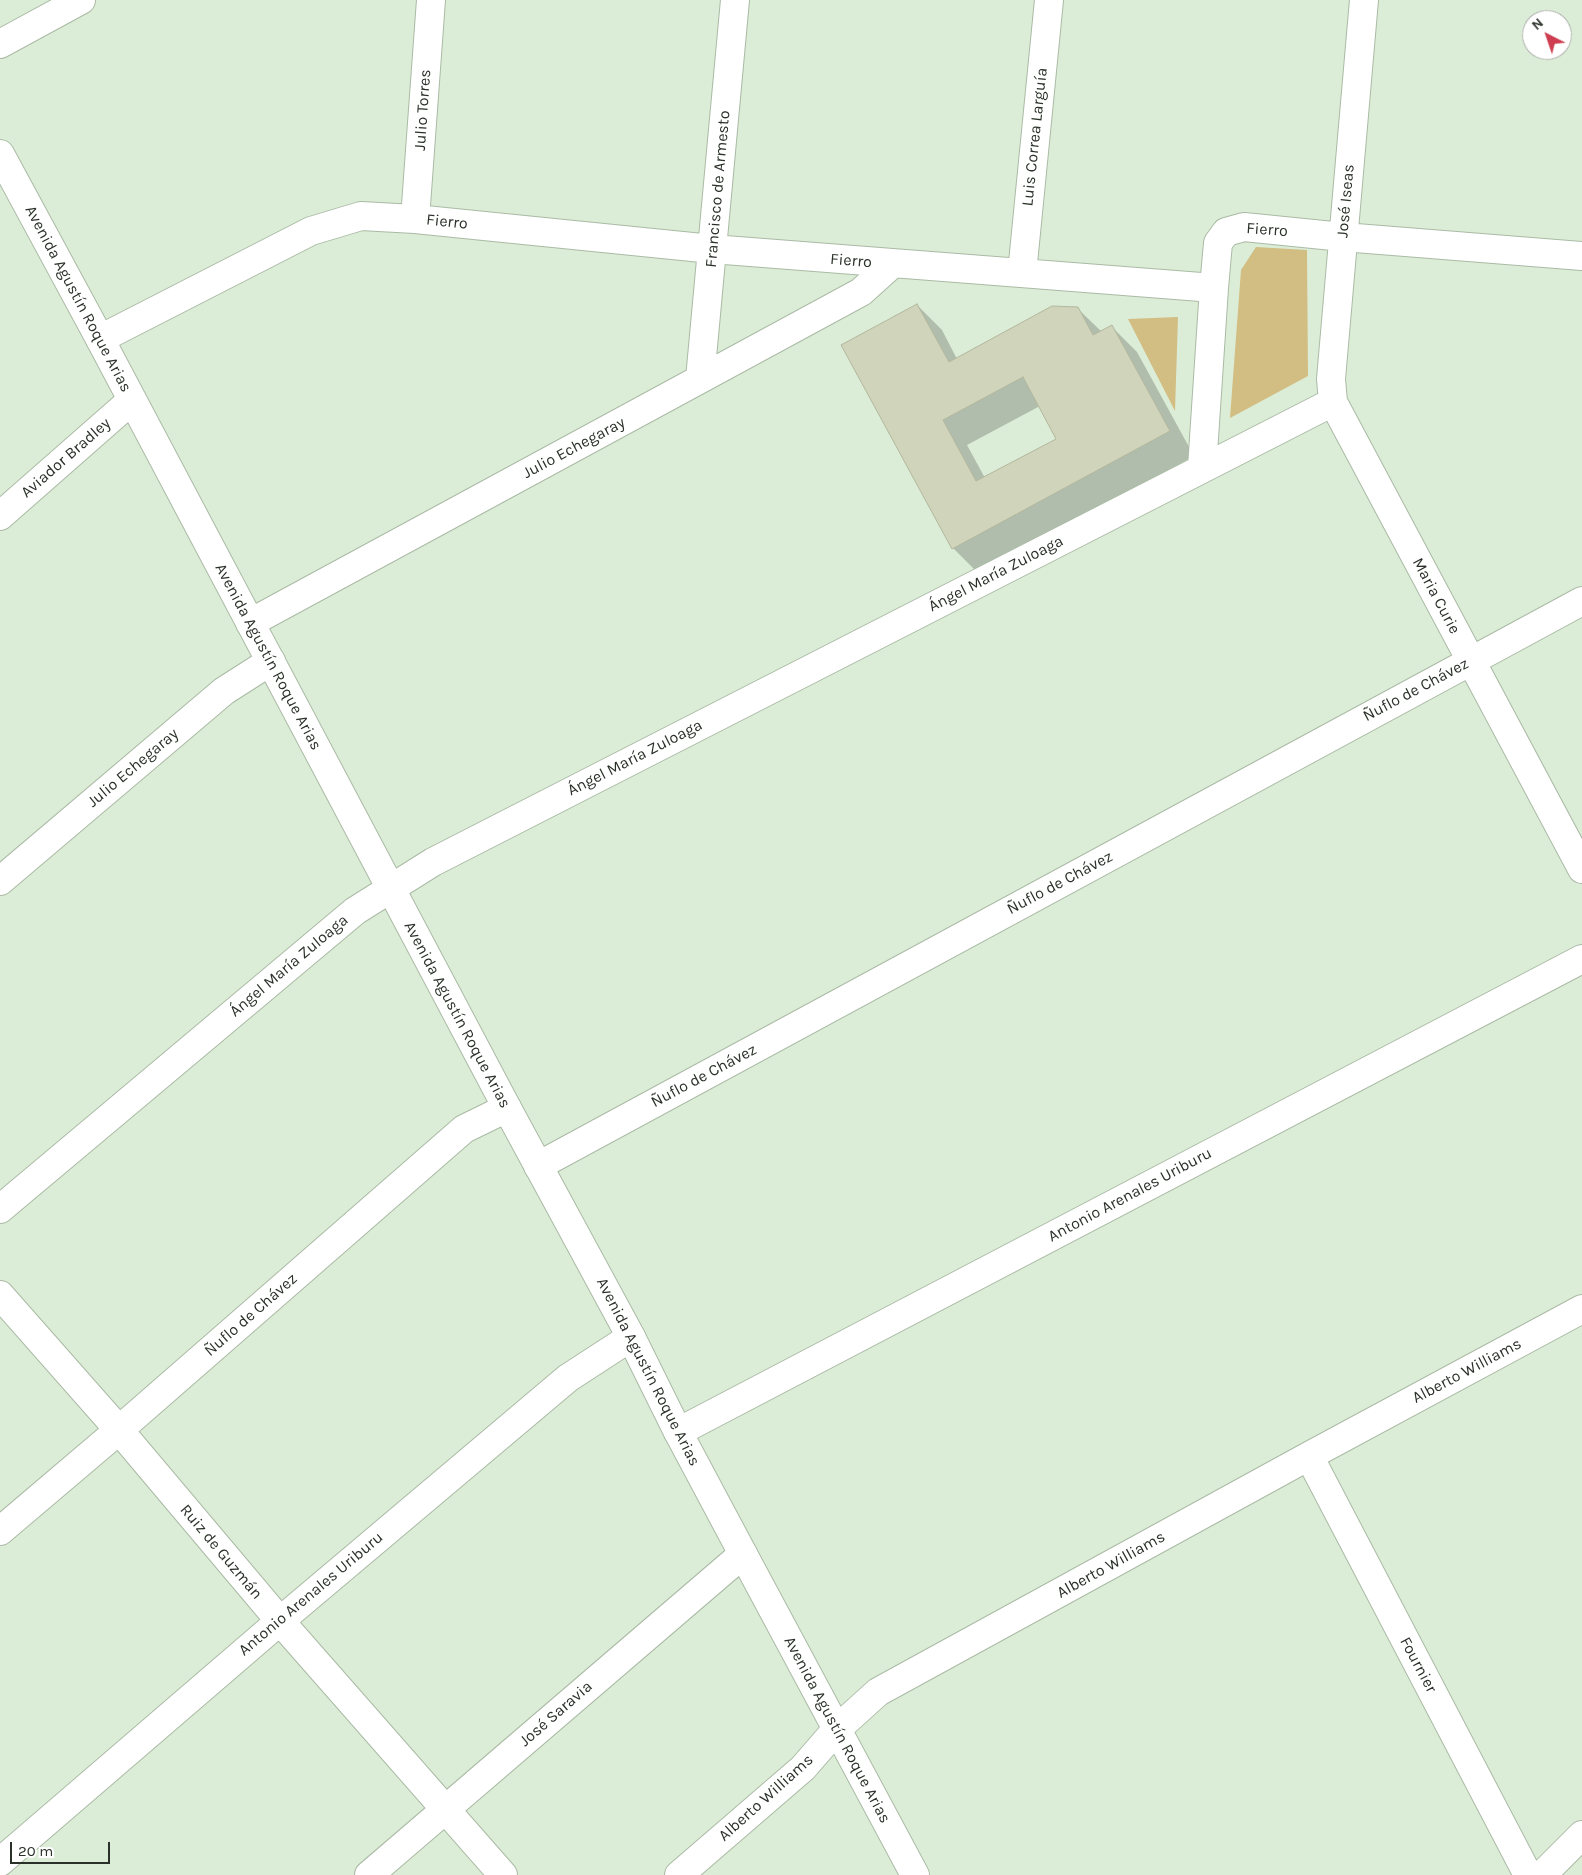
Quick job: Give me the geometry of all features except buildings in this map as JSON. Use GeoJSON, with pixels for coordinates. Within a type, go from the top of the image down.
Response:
{"type":"FeatureCollection","features":[{"type":"Feature","properties":{"kind":"street"},"geometry":{"type":"LineString","coordinates":[[0,44],[81,0]]}},
{"type":"Feature","properties":{"kind":"street","name":"Julio Torres"},"geometry":{"type":"LineString","coordinates":[[415,219],[431,0]]}},
{"type":"Feature","properties":{"kind":"street","name":"Francisco de Armesto"},"geometry":{"type":"LineString","coordinates":[[700,379],[736,0]]}},
{"type":"Feature","properties":{"kind":"street","name":"Luis Correa Larguía"},"geometry":{"type":"LineString","coordinates":[[1022,273],[1049,0]]}},
{"type":"Feature","properties":{"kind":"street","name":"José Iseas"},"geometry":{"type":"LineString","coordinates":[[1333,402],[1331,379],[1364,0]]}},
{"type":"Feature","properties":{"kind":"street","name":"Avenida Agustín Roque Arias"},"geometry":{"type":"LineString","coordinates":[[0,156],[100,339],[507,1108],[631,1337],[678,1432],[836,1730],[915,1875]]}},
{"type":"Feature","properties":{"kind":"street","name":"Fierro"},"geometry":{"type":"LineString","coordinates":[[100,339],[311,231],[361,216],[415,219],[712,249],[1214,288],[1218,243],[1226,232],[1244,226],[1343,237],[1582,256]]}},
{"type":"Feature","properties":{"kind":"street","name":"Julio Echegaray"},"geometry":{"type":"LineString","coordinates":[[250,623],[861,292],[892,264]]}},
{"type":"Feature","properties":{"kind":"street"},"geometry":{"type":"LineString","coordinates":[[1202,468],[1214,288]]}},
{"type":"Feature","properties":{"kind":"street","name":"Aviador Bradley"},"geometry":{"type":"LineString","coordinates":[[0,516],[132,400]]}},
{"type":"Feature","properties":{"kind":"street","name":"Ángel María Zuloaga"},"geometry":{"type":"LineString","coordinates":[[0,1209],[355,911],[442,857],[1333,402]]}},
{"type":"Feature","properties":{"kind":"street","name":"Maria Curie"},"geometry":{"type":"LineString","coordinates":[[1333,402],[1582,869]]}},
{"type":"Feature","properties":{"kind":"street","name":"Ñuflo de Chávez"},"geometry":{"type":"LineString","coordinates":[[538,1166],[1582,601]]}},
{"type":"Feature","properties":{"kind":"street","name":"Julio Echegaray"},"geometry":{"type":"LineString","coordinates":[[0,881],[224,691],[271,661]]}},
{"type":"Feature","properties":{"kind":"street","name":"Antonio Arenales Uriburu"},"geometry":{"type":"LineString","coordinates":[[678,1432],[1582,959]]}},
{"type":"Feature","properties":{"kind":"street","name":"Ñuflo de Chávez"},"geometry":{"type":"LineString","coordinates":[[0,1531],[464,1129],[507,1108]]}},
{"type":"Feature","properties":{"kind":"street","name":"Ruiz de Guzmán"},"geometry":{"type":"LineString","coordinates":[[0,1295],[118,1430],[280,1621],[503,1875]]}},
{"type":"Feature","properties":{"kind":"street","name":"Alberto Williams"},"geometry":{"type":"LineString","coordinates":[[679,1875],[803,1768],[836,1730],[878,1692],[1582,1309]]}},
{"type":"Feature","properties":{"kind":"street","name":"Antonio Arenales Uriburu"},"geometry":{"type":"LineString","coordinates":[[0,1862],[280,1621],[568,1378],[631,1337]]}},
{"type":"Feature","properties":{"kind":"street","name":"Fournier"},"geometry":{"type":"LineString","coordinates":[[1309,1456],[1528,1875]]}},
{"type":"Feature","properties":{"kind":"street","name":"José Saravia"},"geometry":{"type":"LineString","coordinates":[[369,1875],[743,1554]]}},
{"type":"Feature","properties":{"kind":"street"},"geometry":{"type":"LineString","coordinates":[[1542,1875],[1582,1834]]}},
{"type":"Feature","properties":{"kind":"shaded area"},"geometry":{"type":"Polygon","coordinates":[[[1256,247],[1307,250],[1308,376],[1230,418],[1241,270],[1256,247]]]}},
{"type":"Feature","properties":{"kind":"shaded area"},"geometry":{"type":"Polygon","coordinates":[[[1178,317],[1175,411],[1128,319],[1178,317]]]}}]}
